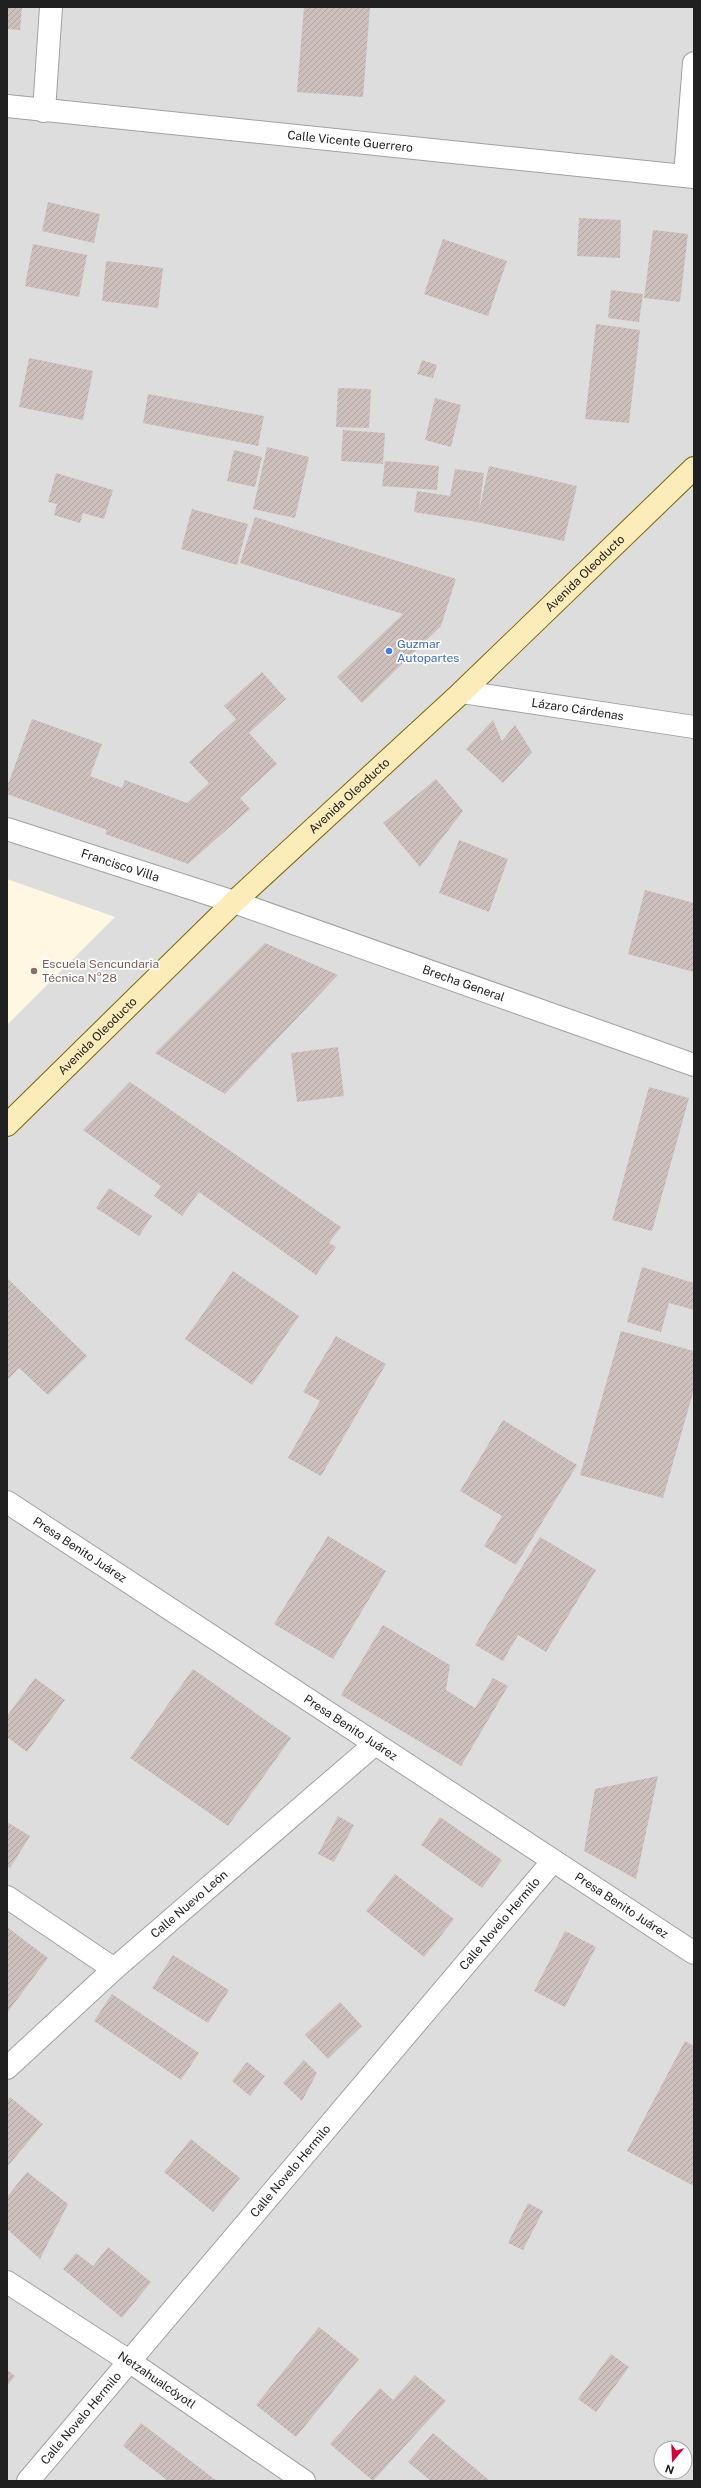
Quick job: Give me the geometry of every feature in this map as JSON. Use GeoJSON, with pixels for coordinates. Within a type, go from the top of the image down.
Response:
{"type":"FeatureCollection","features":[{"type":"Feature","properties":{"kind":"main road","name":"Avenida Oleoducto"},"geometry":{"type":"LineString","coordinates":[[7,1125],[234,902],[462,692],[694,468]]}},
{"type":"Feature","properties":{"kind":"street"},"geometry":{"type":"LineString","coordinates":[[44,111],[51,7]]}},
{"type":"Feature","properties":{"kind":"street"},"geometry":{"type":"LineString","coordinates":[[689,176],[694,64]]}},
{"type":"Feature","properties":{"kind":"street","name":"Calle Vicente Guerrero"},"geometry":{"type":"LineString","coordinates":[[7,106],[689,176]]}},
{"type":"Feature","properties":{"kind":"street","name":"Lázaro Cárdenas"},"geometry":{"type":"LineString","coordinates":[[462,692],[694,727]]}},
{"type":"Feature","properties":{"kind":"street","name":"Francisco Villa"},"geometry":{"type":"LineString","coordinates":[[7,829],[234,902]]}},
{"type":"Feature","properties":{"kind":"street","name":"Brecha General"},"geometry":{"type":"LineString","coordinates":[[234,902],[694,1065]]}},
{"type":"Feature","properties":{"kind":"street","name":"Presa Benito Juárez"},"geometry":{"type":"LineString","coordinates":[[7,1502],[694,1953]]}},
{"type":"Feature","properties":{"kind":"street","name":"Calle Nuevo León"},"geometry":{"type":"LineString","coordinates":[[7,2068],[114,1969],[375,1744]]}},
{"type":"Feature","properties":{"kind":"street","name":"Calle Novelo Hermilo"},"geometry":{"type":"LineString","coordinates":[[28,2481],[553,1861]]}},
{"type":"Feature","properties":{"kind":"street"},"geometry":{"type":"LineString","coordinates":[[7,1897],[114,1969]]}},
{"type":"Feature","properties":{"kind":"street","name":"Netzahualcóyotl"},"geometry":{"type":"LineString","coordinates":[[7,2282],[129,2361],[304,2481]]}},
{"type":"Feature","properties":{"kind":"shaded area"},"geometry":{"type":"Polygon","coordinates":[[[7,7],[694,7],[694,2481],[7,2481],[7,7]]]}},
{"type":"Feature","properties":{"kind":"shaded area","name":"Escuela Sencundaria Técnica N°28"},"geometry":{"type":"Polygon","coordinates":[[[7,879],[115,917],[7,1025],[7,879]]]}},
{"type":"Feature","properties":{"kind":"building"},"geometry":{"type":"Polygon","coordinates":[[[7,7],[22,7],[20,30],[7,29],[7,7]]]}},
{"type":"Feature","properties":{"kind":"building"},"geometry":{"type":"Polygon","coordinates":[[[304,7],[370,7],[363,97],[297,92],[304,7]]]}},
{"type":"Feature","properties":{"kind":"building"},"geometry":{"type":"Polygon","coordinates":[[[48,202],[100,214],[94,243],[42,231],[48,202]]]}},
{"type":"Feature","properties":{"kind":"building"},"geometry":{"type":"Polygon","coordinates":[[[579,218],[621,220],[620,258],[577,256],[579,218]]]}},
{"type":"Feature","properties":{"kind":"building"},"geometry":{"type":"Polygon","coordinates":[[[653,230],[688,234],[680,302],[644,298],[653,230]]]}},
{"type":"Feature","properties":{"kind":"building"},"geometry":{"type":"Polygon","coordinates":[[[443,239],[507,261],[488,316],[424,294],[443,239]]]}},
{"type":"Feature","properties":{"kind":"building"},"geometry":{"type":"Polygon","coordinates":[[[33,244],[87,255],[79,297],[25,286],[33,244]]]}},
{"type":"Feature","properties":{"kind":"building"},"geometry":{"type":"Polygon","coordinates":[[[106,261],[163,268],[158,308],[102,301],[106,261]]]}},
{"type":"Feature","properties":{"kind":"building"},"geometry":{"type":"Polygon","coordinates":[[[611,290],[643,294],[639,322],[608,318],[611,290]]]}},
{"type":"Feature","properties":{"kind":"building"},"geometry":{"type":"Polygon","coordinates":[[[596,324],[640,330],[629,423],[585,419],[596,324]]]}},
{"type":"Feature","properties":{"kind":"building"},"geometry":{"type":"Polygon","coordinates":[[[29,358],[93,371],[83,420],[19,407],[29,358]]]}},
{"type":"Feature","properties":{"kind":"building"},"geometry":{"type":"Polygon","coordinates":[[[422,360],[437,365],[433,378],[417,374],[422,360]]]}},
{"type":"Feature","properties":{"kind":"building"},"geometry":{"type":"Polygon","coordinates":[[[338,388],[371,389],[369,428],[336,427],[338,388]]]}},
{"type":"Feature","properties":{"kind":"building"},"geometry":{"type":"Polygon","coordinates":[[[148,394],[264,416],[258,446],[143,423],[148,394]]]}},
{"type":"Feature","properties":{"kind":"building"},"geometry":{"type":"Polygon","coordinates":[[[435,398],[461,405],[451,447],[425,440],[435,398]]]}},
{"type":"Feature","properties":{"kind":"building"},"geometry":{"type":"Polygon","coordinates":[[[343,430],[385,433],[383,464],[341,461],[343,430]]]}},
{"type":"Feature","properties":{"kind":"building"},"geometry":{"type":"Polygon","coordinates":[[[267,447],[309,457],[295,518],[253,509],[267,447]]]}},
{"type":"Feature","properties":{"kind":"building"},"geometry":{"type":"Polygon","coordinates":[[[234,450],[262,457],[255,487],[227,481],[234,450]]]}},
{"type":"Feature","properties":{"kind":"building"},"geometry":{"type":"Polygon","coordinates":[[[385,461],[439,466],[437,490],[382,486],[385,461]]]}},
{"type":"Feature","properties":{"kind":"building"},"geometry":{"type":"Polygon","coordinates":[[[489,466],[577,486],[564,541],[477,522],[414,512],[417,491],[450,496],[455,469],[484,473],[479,510],[489,466]]]}},
{"type":"Feature","properties":{"kind":"building"},"geometry":{"type":"Polygon","coordinates":[[[56,473],[113,490],[104,519],[83,513],[80,523],[54,515],[57,504],[48,502],[56,473]]]}},
{"type":"Feature","properties":{"kind":"building"},"geometry":{"type":"Polygon","coordinates":[[[192,509],[248,524],[237,565],[181,549],[192,509]]]}},
{"type":"Feature","properties":{"kind":"building"},"geometry":{"type":"Polygon","coordinates":[[[255,517],[456,579],[441,626],[362,703],[337,677],[403,614],[240,563],[255,517]]]}},
{"type":"Feature","properties":{"kind":"building"},"geometry":{"type":"Polygon","coordinates":[[[262,672],[286,699],[249,733],[277,764],[240,798],[250,809],[188,864],[105,834],[107,830],[7,794],[7,787],[32,719],[102,744],[90,776],[122,788],[125,780],[187,803],[209,783],[189,762],[236,719],[224,706],[262,672]]]}},
{"type":"Feature","properties":{"kind":"building"},"geometry":{"type":"Polygon","coordinates":[[[493,720],[502,741],[515,725],[532,752],[503,783],[466,749],[493,720]]]}},
{"type":"Feature","properties":{"kind":"building"},"geometry":{"type":"Polygon","coordinates":[[[436,779],[463,811],[420,867],[383,823],[436,779]]]}},
{"type":"Feature","properties":{"kind":"building"},"geometry":{"type":"Polygon","coordinates":[[[459,840],[508,859],[489,912],[439,893],[459,840]]]}},
{"type":"Feature","properties":{"kind":"building"},"geometry":{"type":"Polygon","coordinates":[[[645,890],[694,903],[694,972],[628,954],[645,890]]]}},
{"type":"Feature","properties":{"kind":"building"},"geometry":{"type":"Polygon","coordinates":[[[265,943],[338,975],[225,1094],[155,1053],[265,943]]]}},
{"type":"Feature","properties":{"kind":"building"},"geometry":{"type":"Polygon","coordinates":[[[338,1047],[344,1096],[297,1102],[291,1053],[338,1047]]]}},
{"type":"Feature","properties":{"kind":"building"},"geometry":{"type":"Polygon","coordinates":[[[130,1082],[341,1227],[329,1243],[336,1247],[316,1275],[199,1192],[182,1216],[154,1196],[161,1186],[83,1130],[130,1082]]]}},
{"type":"Feature","properties":{"kind":"building"},"geometry":{"type":"Polygon","coordinates":[[[649,1087],[689,1098],[652,1231],[612,1220],[649,1087]]]}},
{"type":"Feature","properties":{"kind":"building"},"geometry":{"type":"Polygon","coordinates":[[[109,1188],[152,1216],[139,1236],[96,1208],[109,1188]]]}},
{"type":"Feature","properties":{"kind":"building"},"geometry":{"type":"Polygon","coordinates":[[[642,1267],[694,1283],[694,1310],[669,1303],[661,1332],[627,1322],[642,1267]]]}},
{"type":"Feature","properties":{"kind":"building"},"geometry":{"type":"Polygon","coordinates":[[[233,1271],[299,1316],[252,1385],[185,1339],[233,1271]]]}},
{"type":"Feature","properties":{"kind":"building"},"geometry":{"type":"Polygon","coordinates":[[[7,1278],[87,1356],[48,1395],[19,1368],[7,1380],[7,1278]]]}},
{"type":"Feature","properties":{"kind":"building"},"geometry":{"type":"Polygon","coordinates":[[[621,1331],[694,1351],[694,1389],[663,1498],[580,1475],[621,1331]]]}},
{"type":"Feature","properties":{"kind":"building"},"geometry":{"type":"Polygon","coordinates":[[[336,1336],[386,1364],[321,1476],[288,1458],[320,1401],[303,1392],[336,1336]]]}},
{"type":"Feature","properties":{"kind":"building"},"geometry":{"type":"Polygon","coordinates":[[[503,1420],[577,1465],[516,1565],[484,1546],[502,1516],[460,1491],[503,1420]]]}},
{"type":"Feature","properties":{"kind":"building"},"geometry":{"type":"Polygon","coordinates":[[[328,1536],[386,1571],[333,1659],[274,1624],[328,1536]]]}},
{"type":"Feature","properties":{"kind":"building"},"geometry":{"type":"Polygon","coordinates":[[[540,1537],[596,1570],[546,1652],[518,1635],[503,1661],[475,1645],[540,1537]]]}},
{"type":"Feature","properties":{"kind":"building"},"geometry":{"type":"Polygon","coordinates":[[[383,1625],[450,1665],[446,1690],[475,1708],[493,1678],[508,1686],[461,1766],[341,1695],[383,1625]]]}},
{"type":"Feature","properties":{"kind":"building"},"geometry":{"type":"Polygon","coordinates":[[[193,1669],[291,1738],[228,1826],[130,1758],[193,1669]]]}},
{"type":"Feature","properties":{"kind":"building"},"geometry":{"type":"Polygon","coordinates":[[[35,1678],[65,1700],[27,1752],[7,1737],[7,1716],[35,1678]]]}},
{"type":"Feature","properties":{"kind":"building"},"geometry":{"type":"Polygon","coordinates":[[[658,1776],[636,1879],[584,1851],[595,1789],[658,1776]]]}},
{"type":"Feature","properties":{"kind":"building"},"geometry":{"type":"Polygon","coordinates":[[[338,1816],[354,1825],[334,1862],[318,1854],[338,1816]]]}},
{"type":"Feature","properties":{"kind":"building"},"geometry":{"type":"Polygon","coordinates":[[[440,1817],[502,1860],[482,1888],[421,1845],[440,1817]]]}},
{"type":"Feature","properties":{"kind":"building"},"geometry":{"type":"Polygon","coordinates":[[[7,1822],[30,1836],[10,1868],[7,1866],[7,1822]]]}},
{"type":"Feature","properties":{"kind":"building"},"geometry":{"type":"Polygon","coordinates":[[[395,1874],[454,1919],[424,1957],[366,1911],[395,1874]]]}},
{"type":"Feature","properties":{"kind":"building"},"geometry":{"type":"Polygon","coordinates":[[[7,1927],[48,1958],[7,2013],[7,1927]]]}},
{"type":"Feature","properties":{"kind":"building"},"geometry":{"type":"Polygon","coordinates":[[[565,1931],[596,1947],[565,2007],[534,1991],[565,1931]]]}},
{"type":"Feature","properties":{"kind":"building"},"geometry":{"type":"Polygon","coordinates":[[[173,1955],[229,1990],[208,2023],[152,1988],[173,1955]]]}},
{"type":"Feature","properties":{"kind":"building"},"geometry":{"type":"Polygon","coordinates":[[[112,1994],[199,2053],[181,2080],[94,2021],[112,1994]]]}},
{"type":"Feature","properties":{"kind":"building"},"geometry":{"type":"Polygon","coordinates":[[[340,2002],[362,2026],[328,2059],[305,2035],[340,2002]]]}},
{"type":"Feature","properties":{"kind":"building"},"geometry":{"type":"Polygon","coordinates":[[[685,2041],[694,2046],[694,2186],[627,2151],[685,2041]]]}},
{"type":"Feature","properties":{"kind":"building"},"geometry":{"type":"Polygon","coordinates":[[[304,2060],[317,2073],[302,2101],[283,2083],[304,2060]]]}},
{"type":"Feature","properties":{"kind":"building"},"geometry":{"type":"Polygon","coordinates":[[[247,2062],[265,2076],[250,2096],[232,2081],[247,2062]]]}},
{"type":"Feature","properties":{"kind":"building"},"geometry":{"type":"Polygon","coordinates":[[[10,2097],[43,2124],[7,2167],[7,2101],[10,2097]]]}},
{"type":"Feature","properties":{"kind":"building"},"geometry":{"type":"Polygon","coordinates":[[[191,2139],[240,2178],[213,2212],[164,2172],[191,2139]]]}},
{"type":"Feature","properties":{"kind":"building"},"geometry":{"type":"Polygon","coordinates":[[[27,2172],[68,2204],[40,2259],[7,2229],[7,2197],[27,2172]]]}},
{"type":"Feature","properties":{"kind":"building"},"geometry":{"type":"Polygon","coordinates":[[[528,2203],[543,2211],[523,2250],[508,2243],[528,2203]]]}},
{"type":"Feature","properties":{"kind":"building"},"geometry":{"type":"Polygon","coordinates":[[[108,2247],[151,2282],[122,2318],[63,2269],[76,2253],[93,2266],[108,2247]]]}},
{"type":"Feature","properties":{"kind":"building"},"geometry":{"type":"Polygon","coordinates":[[[319,2327],[359,2359],[296,2437],[256,2405],[319,2327]]]}},
{"type":"Feature","properties":{"kind":"building"},"geometry":{"type":"Polygon","coordinates":[[[611,2354],[629,2367],[596,2412],[578,2399],[611,2354]]]}},
{"type":"Feature","properties":{"kind":"building"},"geometry":{"type":"Polygon","coordinates":[[[7,2370],[15,2376],[7,2386],[7,2370]]]}},
{"type":"Feature","properties":{"kind":"building"},"geometry":{"type":"Polygon","coordinates":[[[415,2375],[446,2401],[373,2481],[330,2444],[380,2388],[393,2400],[415,2375]]]}},
{"type":"Feature","properties":{"kind":"building"},"geometry":{"type":"Polygon","coordinates":[[[141,2423],[217,2481],[168,2481],[123,2446],[141,2423]]]}},
{"type":"Feature","properties":{"kind":"building"},"geometry":{"type":"Polygon","coordinates":[[[433,2433],[489,2480],[431,2481],[408,2462],[433,2433]]]}},
{"type":"Feature","properties":{"kind":"place","name":"Guzmar Autopartes"},"geometry":{"type":"Point","coordinates":[389,651]}},
{"type":"Feature","properties":{"kind":"place","name":"Escuela Sencundaria Técnica N°28"},"geometry":{"type":"Point","coordinates":[34,971]}}]}
